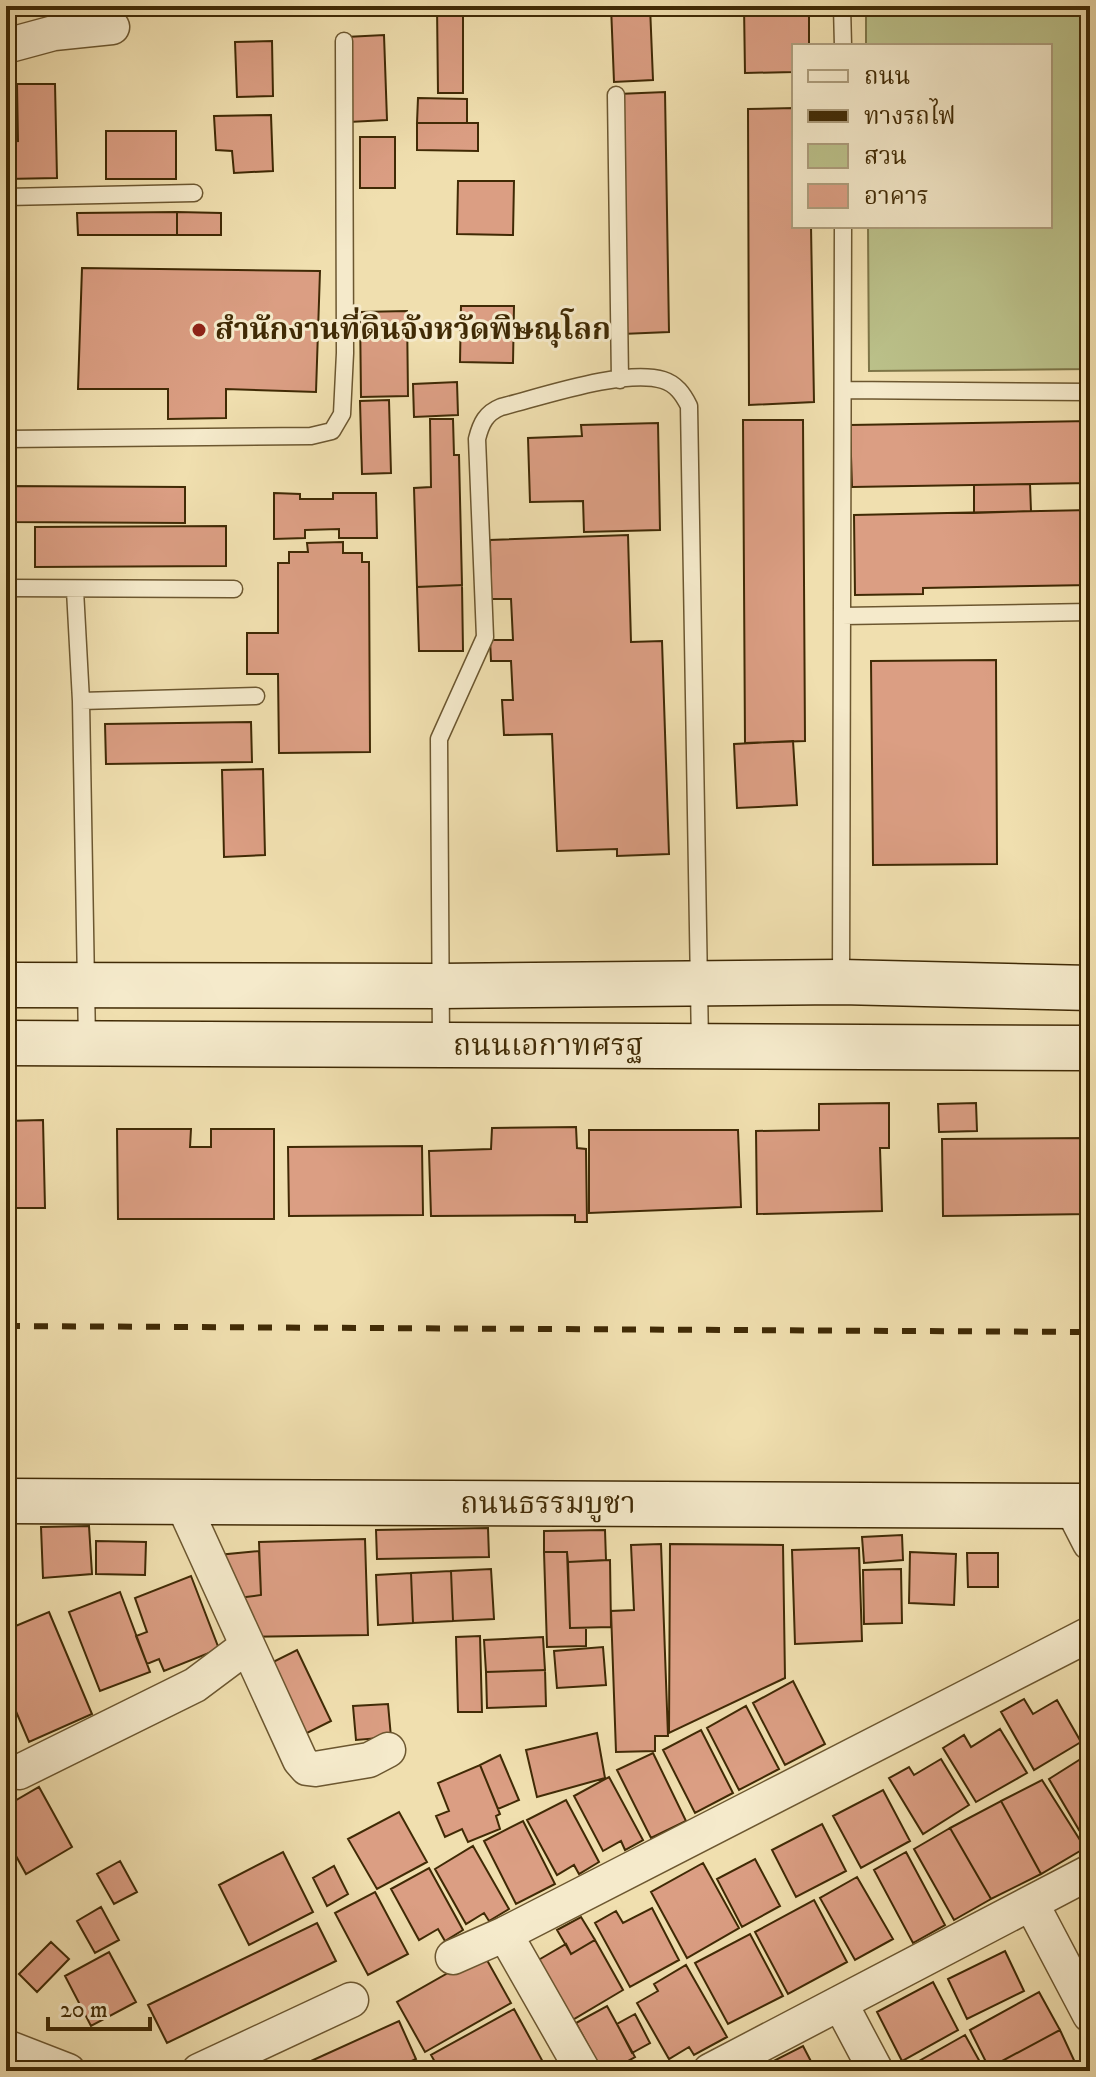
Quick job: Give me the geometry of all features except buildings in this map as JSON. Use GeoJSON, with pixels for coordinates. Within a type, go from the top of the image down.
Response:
{"type":"FeatureCollection","features":[{"type":"Feature","properties":{"kind":"main road"},"geometry":{"type":"LineString","coordinates":[[6,985],[441,986],[841,982],[1090,988]]}},
{"type":"Feature","properties":{"kind":"main road","name":"ถนนเอกาทศรฐ"},"geometry":{"type":"LineString","coordinates":[[6,1043],[1090,1048]]}},
{"type":"Feature","properties":{"kind":"main road","name":"ถนนธรรมบูชา"},"geometry":{"type":"LineString","coordinates":[[6,1501],[1084,1518]]}},
{"type":"Feature","properties":{"kind":"street"},"geometry":{"type":"LineString","coordinates":[[6,46],[54,33],[112,27]]}},
{"type":"Feature","properties":{"kind":"street"},"geometry":{"type":"LineString","coordinates":[[182,1502],[300,1760],[307,1768],[335,1767],[369,1760],[388,1750]]}},
{"type":"Feature","properties":{"kind":"street"},"geometry":{"type":"LineString","coordinates":[[453,1957],[505,1934],[1090,1634]]}},
{"type":"Feature","properties":{"kind":"street"},"geometry":{"type":"LineString","coordinates":[[19,1772],[195,1685],[247,1646]]}},
{"type":"Feature","properties":{"kind":"street"},"geometry":{"type":"LineString","coordinates":[[710,2071],[1090,1872]]}},
{"type":"Feature","properties":{"kind":"street"},"geometry":{"type":"LineString","coordinates":[[1031,1903],[1090,2015]]}},
{"type":"Feature","properties":{"kind":"street"},"geometry":{"type":"LineString","coordinates":[[505,1934],[583,2071]]}},
{"type":"Feature","properties":{"kind":"street"},"geometry":{"type":"LineString","coordinates":[[199,2071],[351,2000]]}},
{"type":"Feature","properties":{"kind":"street"},"geometry":{"type":"LineString","coordinates":[[840,2003],[876,2071]]}},
{"type":"Feature","properties":{"kind":"street"},"geometry":{"type":"LineString","coordinates":[[6,2047],[68,2071]]}},
{"type":"Feature","properties":{"kind":"lane"},"geometry":{"type":"LineString","coordinates":[[842,6],[843,44]]}},
{"type":"Feature","properties":{"kind":"lane"},"geometry":{"type":"LineString","coordinates":[[6,439],[311,436],[332,431],[342,414],[345,353],[344,41]]}},
{"type":"Feature","properties":{"kind":"lane"},"geometry":{"type":"LineString","coordinates":[[616,95],[620,380]]}},
{"type":"Feature","properties":{"kind":"lane"},"geometry":{"type":"LineString","coordinates":[[6,197],[194,193]]}},
{"type":"Feature","properties":{"kind":"lane"},"geometry":{"type":"LineString","coordinates":[[841,982],[843,228]]}},
{"type":"Feature","properties":{"kind":"lane"},"geometry":{"type":"LineString","coordinates":[[441,1045],[439,739],[485,637],[477,439],[481,422],[501,407],[637,377],[662,380],[678,388],[689,406],[700,1047]]}},
{"type":"Feature","properties":{"kind":"lane"},"geometry":{"type":"LineString","coordinates":[[843,390],[1090,392]]}},
{"type":"Feature","properties":{"kind":"lane"},"geometry":{"type":"LineString","coordinates":[[6,588],[234,589]]}},
{"type":"Feature","properties":{"kind":"lane"},"geometry":{"type":"LineString","coordinates":[[75,590],[81,701],[87,1044]]}},
{"type":"Feature","properties":{"kind":"lane"},"geometry":{"type":"LineString","coordinates":[[842,616],[1090,612]]}},
{"type":"Feature","properties":{"kind":"lane"},"geometry":{"type":"LineString","coordinates":[[81,701],[256,696]]}},
{"type":"Feature","properties":{"kind":"green space"},"geometry":{"type":"Polygon","coordinates":[[[866,6],[1090,6],[1090,369],[869,371],[868,228],[1052,228],[1052,44],[866,44],[866,6]]]}},
{"type":"Feature","properties":{"kind":"railway"},"geometry":{"type":"LineString","coordinates":[[6,1326],[1090,1332]]}},
{"type":"Feature","properties":{"kind":"place","name":"สำนักงานที่ดินจังหวัดพิษณุโลก"},"geometry":{"type":"Point","coordinates":[199,330]}}]}
